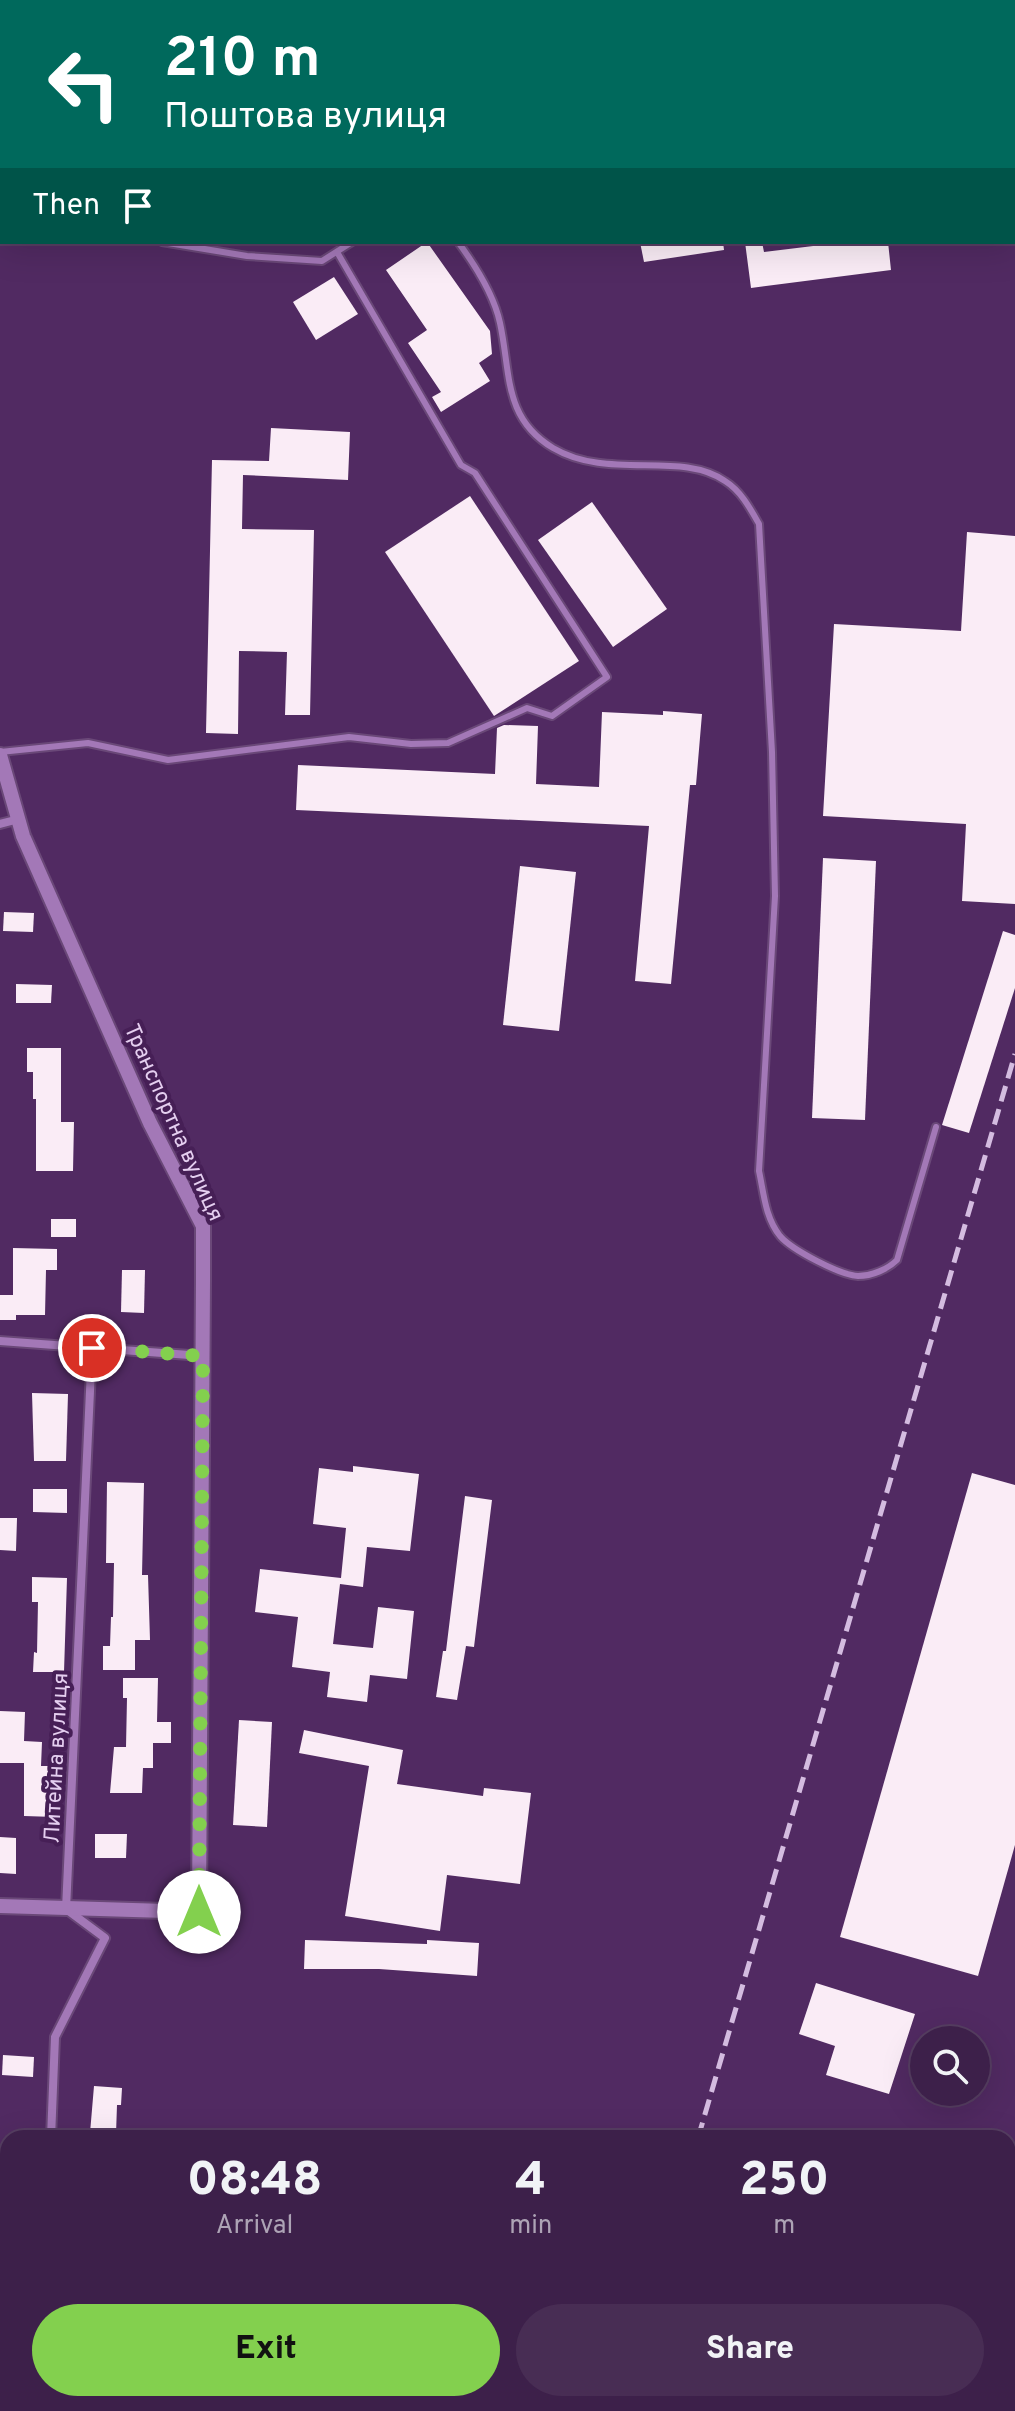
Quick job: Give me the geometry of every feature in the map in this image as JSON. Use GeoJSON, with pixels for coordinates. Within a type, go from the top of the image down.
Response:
{"type":"FeatureCollection","features":[{"type":"Feature","properties":{"kind":"street","name":"Транспортна вулиця"},"geometry":{"type":"LineString","coordinates":[[0,753],[23,836],[150,1123],[203,1226],[199,1912],[66,1909]]}},
{"type":"Feature","properties":{"kind":"street"},"geometry":{"type":"LineString","coordinates":[[0,824],[19,819]]}},
{"type":"Feature","properties":{"kind":"street"},"geometry":{"type":"LineString","coordinates":[[0,1341],[203,1356]]}},
{"type":"Feature","properties":{"kind":"street","name":"Литейна вулиця"},"geometry":{"type":"LineString","coordinates":[[66,1909],[92,1348]]}},
{"type":"Feature","properties":{"kind":"street"},"geometry":{"type":"LineString","coordinates":[[0,1906],[66,1909],[105,1938],[55,2037],[51,2130]]}},
{"type":"Feature","properties":{"kind":"lane"},"geometry":{"type":"LineString","coordinates":[[174,244],[247,256],[322,261],[349,244]]}},
{"type":"Feature","properties":{"kind":"lane"},"geometry":{"type":"LineString","coordinates":[[459,244],[475,265],[500,320],[514,408],[524,424],[552,447],[583,461],[616,467],[658,466],[710,473],[727,482],[745,500],[759,524],[772,752],[775,896],[759,1171],[767,1215],[782,1238],[818,1261],[858,1276],[889,1268],[897,1260],[936,1127]]}},
{"type":"Feature","properties":{"kind":"lane"},"geometry":{"type":"LineString","coordinates":[[0,753],[88,743],[168,760],[349,737],[411,744],[448,743],[527,708],[552,716],[607,677],[475,473],[461,465],[337,252]]}},
{"type":"Feature","properties":{"kind":"building"},"geometry":{"type":"Polygon","coordinates":[[[428,244],[490,331],[492,354],[479,363],[490,381],[441,412],[432,397],[441,392],[408,343],[427,330],[386,270],[428,244]]]}},
{"type":"Feature","properties":{"kind":"building"},"geometry":{"type":"Polygon","coordinates":[[[640,244],[723,244],[724,250],[644,262],[640,244]]]}},
{"type":"Feature","properties":{"kind":"building"},"geometry":{"type":"Polygon","coordinates":[[[745,244],[762,244],[764,252],[830,244],[888,244],[891,270],[751,288],[745,244]]]}},
{"type":"Feature","properties":{"kind":"building"},"geometry":{"type":"Polygon","coordinates":[[[334,277],[358,314],[316,340],[293,302],[334,277]]]}},
{"type":"Feature","properties":{"kind":"building"},"geometry":{"type":"Polygon","coordinates":[[[271,428],[350,432],[348,480],[243,475],[242,529],[314,530],[310,715],[285,715],[287,652],[239,651],[238,734],[206,733],[212,460],[269,461],[271,428]]]}},
{"type":"Feature","properties":{"kind":"building"},"geometry":{"type":"Polygon","coordinates":[[[470,496],[579,661],[494,716],[385,552],[470,496]]]}},
{"type":"Feature","properties":{"kind":"building"},"geometry":{"type":"Polygon","coordinates":[[[592,502],[667,609],[613,647],[538,540],[592,502]]]}},
{"type":"Feature","properties":{"kind":"building"},"geometry":{"type":"Polygon","coordinates":[[[967,532],[1015,536],[1015,904],[962,901],[966,824],[823,816],[834,624],[961,631],[967,532]]]}},
{"type":"Feature","properties":{"kind":"building"},"geometry":{"type":"Polygon","coordinates":[[[663,711],[702,714],[696,785],[690,785],[671,984],[635,981],[649,826],[296,810],[298,765],[495,774],[497,728],[504,725],[538,726],[536,784],[599,787],[602,712],[663,715],[663,711]]]}},
{"type":"Feature","properties":{"kind":"building"},"geometry":{"type":"Polygon","coordinates":[[[823,858],[876,861],[865,1120],[812,1118],[823,858]]]}},
{"type":"Feature","properties":{"kind":"building"},"geometry":{"type":"Polygon","coordinates":[[[520,866],[576,872],[559,1031],[503,1025],[520,866]]]}},
{"type":"Feature","properties":{"kind":"building"},"geometry":{"type":"Polygon","coordinates":[[[4,912],[34,913],[33,932],[3,931],[4,912]]]}},
{"type":"Feature","properties":{"kind":"building"},"geometry":{"type":"Polygon","coordinates":[[[1003,931],[1015,935],[1015,988],[969,1133],[942,1125],[1003,931]]]}},
{"type":"Feature","properties":{"kind":"building"},"geometry":{"type":"Polygon","coordinates":[[[16,984],[52,985],[51,1003],[16,1003],[16,984]]]}},
{"type":"Feature","properties":{"kind":"building"},"geometry":{"type":"Polygon","coordinates":[[[27,1048],[61,1048],[61,1122],[74,1122],[73,1171],[36,1171],[36,1099],[33,1099],[33,1072],[27,1072],[27,1048]]]}},
{"type":"Feature","properties":{"kind":"building"},"geometry":{"type":"Polygon","coordinates":[[[51,1219],[76,1219],[76,1237],[51,1237],[51,1219]]]}},
{"type":"Feature","properties":{"kind":"building"},"geometry":{"type":"Polygon","coordinates":[[[13,1248],[57,1249],[57,1270],[46,1270],[45,1315],[16,1315],[16,1320],[0,1320],[0,1295],[13,1295],[13,1248]]]}},
{"type":"Feature","properties":{"kind":"building"},"geometry":{"type":"Polygon","coordinates":[[[122,1270],[145,1270],[144,1313],[121,1312],[122,1270]]]}},
{"type":"Feature","properties":{"kind":"building"},"geometry":{"type":"Polygon","coordinates":[[[32,1393],[68,1394],[66,1461],[34,1461],[32,1393]]]}},
{"type":"Feature","properties":{"kind":"building"},"geometry":{"type":"Polygon","coordinates":[[[353,1466],[419,1474],[410,1551],[367,1547],[363,1587],[340,1584],[333,1644],[373,1648],[378,1607],[414,1611],[407,1679],[370,1675],[367,1702],[327,1697],[330,1672],[292,1667],[298,1617],[255,1612],[260,1569],[341,1578],[346,1528],[313,1524],[319,1468],[353,1472],[353,1466]]]}},
{"type":"Feature","properties":{"kind":"building"},"geometry":{"type":"Polygon","coordinates":[[[972,1473],[1015,1485],[1015,1845],[978,1976],[840,1937],[972,1473]]]}},
{"type":"Feature","properties":{"kind":"building"},"geometry":{"type":"Polygon","coordinates":[[[107,1482],[144,1483],[142,1575],[148,1575],[150,1640],[135,1640],[135,1670],[103,1670],[103,1646],[110,1646],[113,1617],[114,1563],[106,1563],[107,1482]]]}},
{"type":"Feature","properties":{"kind":"building"},"geometry":{"type":"Polygon","coordinates":[[[33,1489],[67,1489],[67,1513],[33,1512],[33,1489]]]}},
{"type":"Feature","properties":{"kind":"building"},"geometry":{"type":"Polygon","coordinates":[[[465,1496],[492,1500],[474,1647],[466,1646],[457,1700],[436,1697],[443,1651],[446,1651],[465,1496]]]}},
{"type":"Feature","properties":{"kind":"building"},"geometry":{"type":"Polygon","coordinates":[[[0,1518],[17,1518],[16,1551],[0,1550],[0,1518]]]}},
{"type":"Feature","properties":{"kind":"building"},"geometry":{"type":"Polygon","coordinates":[[[32,1577],[67,1578],[64,1672],[33,1672],[34,1652],[37,1653],[38,1602],[32,1602],[32,1577]]]}},
{"type":"Feature","properties":{"kind":"building"},"geometry":{"type":"Polygon","coordinates":[[[123,1678],[158,1678],[157,1722],[171,1722],[171,1743],[153,1743],[153,1768],[143,1768],[142,1793],[110,1793],[114,1747],[126,1747],[127,1698],[123,1698],[123,1678]]]}},
{"type":"Feature","properties":{"kind":"building"},"geometry":{"type":"Polygon","coordinates":[[[0,1711],[25,1712],[24,1741],[42,1742],[41,1766],[55,1766],[55,1817],[24,1816],[24,1763],[0,1763],[0,1711]]]}},
{"type":"Feature","properties":{"kind":"building"},"geometry":{"type":"Polygon","coordinates":[[[239,1720],[272,1722],[267,1827],[233,1825],[239,1720]]]}},
{"type":"Feature","properties":{"kind":"building"},"geometry":{"type":"Polygon","coordinates":[[[304,1730],[403,1750],[397,1784],[483,1796],[484,1788],[531,1793],[520,1884],[447,1875],[440,1931],[345,1916],[369,1766],[299,1753],[304,1730]]]}},
{"type":"Feature","properties":{"kind":"building"},"geometry":{"type":"Polygon","coordinates":[[[95,1834],[127,1834],[126,1858],[95,1858],[95,1834]]]}},
{"type":"Feature","properties":{"kind":"building"},"geometry":{"type":"Polygon","coordinates":[[[0,1837],[16,1838],[16,1874],[0,1873],[0,1837]]]}},
{"type":"Feature","properties":{"kind":"building"},"geometry":{"type":"Polygon","coordinates":[[[305,1940],[479,1943],[477,1976],[379,1969],[304,1969],[305,1940]]]}},
{"type":"Feature","properties":{"kind":"building"},"geometry":{"type":"Polygon","coordinates":[[[816,1983],[915,2014],[889,2094],[826,2075],[835,2046],[799,2034],[816,1983]]]}},
{"type":"Feature","properties":{"kind":"building"},"geometry":{"type":"Polygon","coordinates":[[[3,2055],[34,2057],[33,2077],[2,2075],[3,2055]]]}},
{"type":"Feature","properties":{"kind":"building"},"geometry":{"type":"Polygon","coordinates":[[[94,2086],[122,2088],[121,2105],[117,2105],[116,2130],[90,2130],[94,2086]]]}},
{"type":"Feature","properties":{"kind":"railway"},"geometry":{"type":"LineString","coordinates":[[700,2130],[1015,1054]]}},
{"type":"Feature","properties":{"kind":"route"},"geometry":{"type":"LineString","coordinates":[[92,1348],[203,1356],[199,1912]]}}]}
